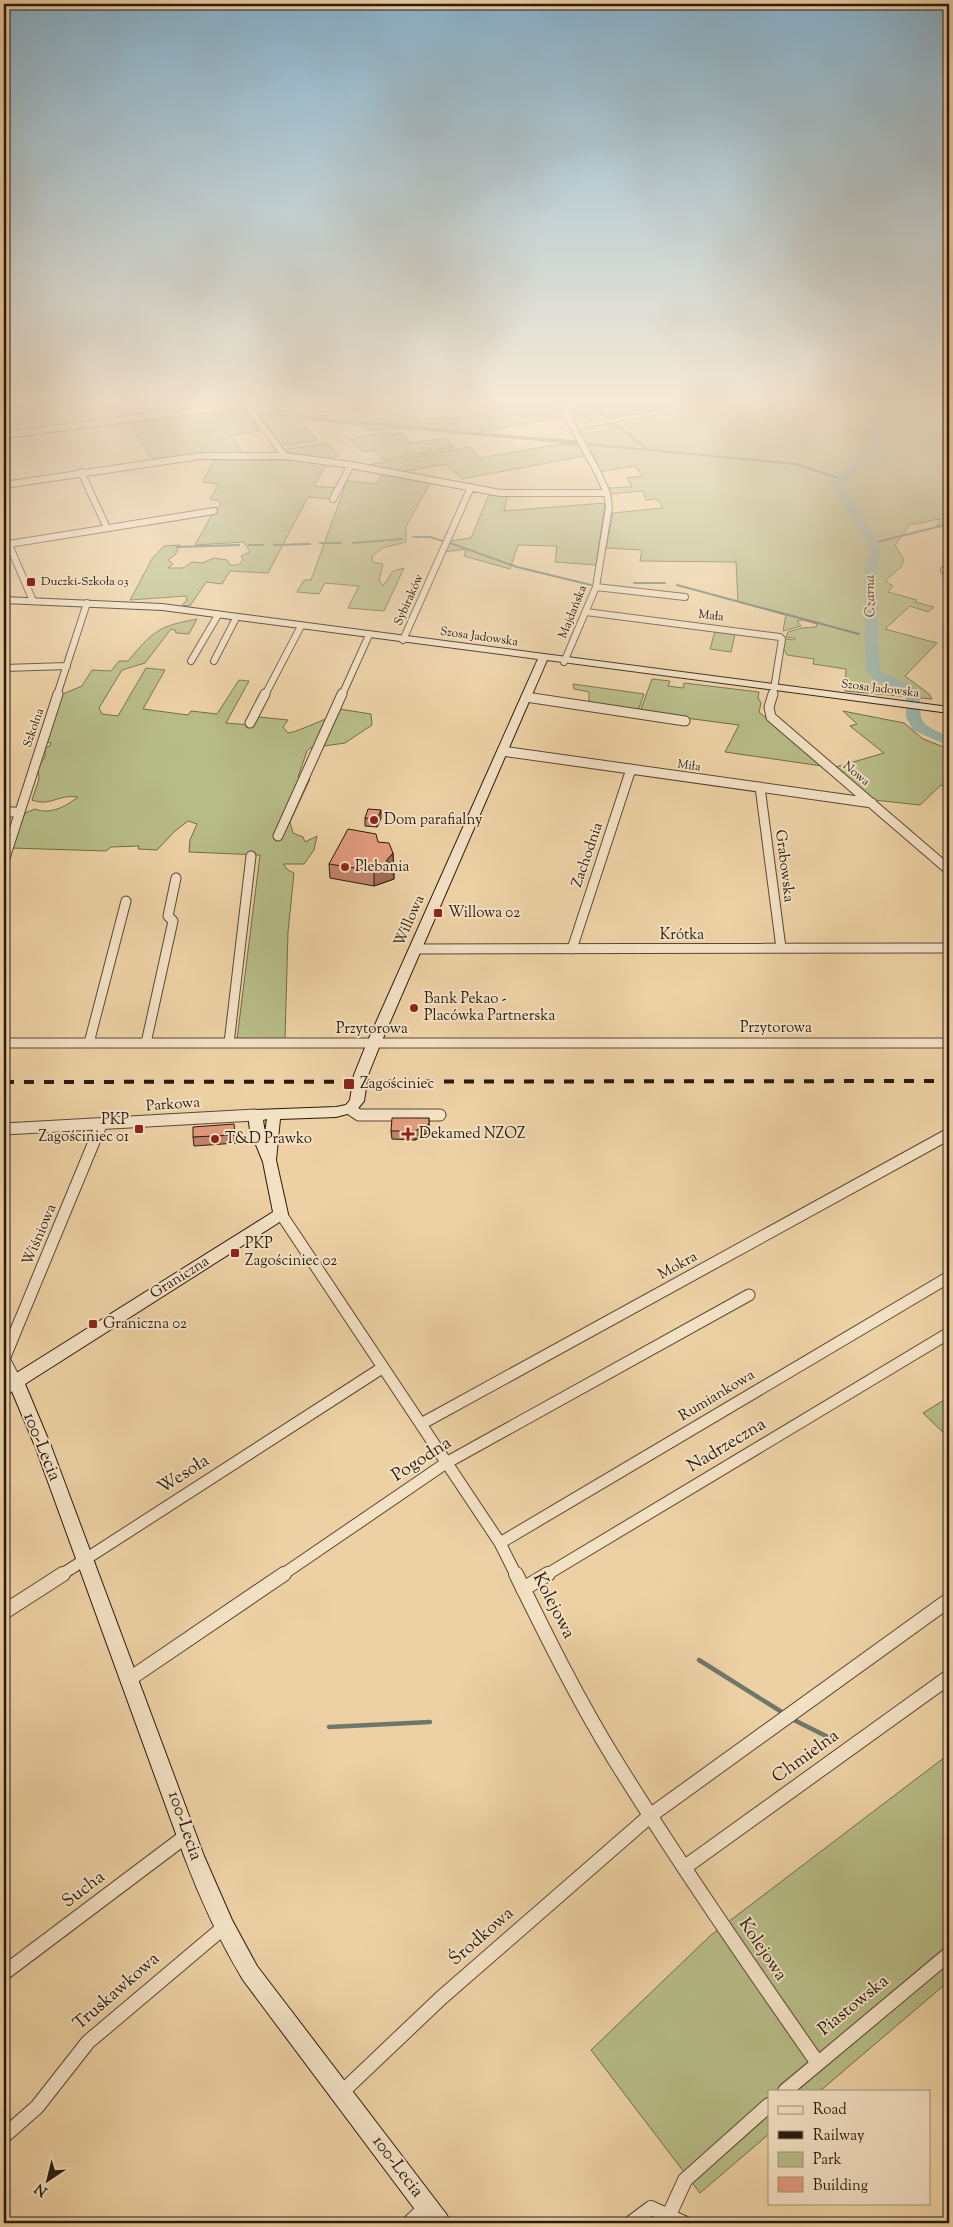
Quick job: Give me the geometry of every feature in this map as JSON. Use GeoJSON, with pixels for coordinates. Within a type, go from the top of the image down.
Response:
{"type":"FeatureCollection","features":[{"type":"Feature","properties":{"kind":"main road","name":"Szosa Jadowska"},"geometry":{"type":"LineString","coordinates":[[775,688],[900,704]]}},
{"type":"Feature","properties":{"kind":"street"},"geometry":{"type":"LineString","coordinates":[[97,507],[107,528]]}},
{"type":"Feature","properties":{"kind":"street","name":"Sybiraków"},"geometry":{"type":"LineString","coordinates":[[403,640],[462,507]]}},
{"type":"Feature","properties":{"kind":"street","name":"Majdańska"},"geometry":{"type":"LineString","coordinates":[[564,662],[596,587],[609,515],[608,507]]}},
{"type":"Feature","properties":{"kind":"street"},"geometry":{"type":"LineString","coordinates":[[9,544],[214,511]]}},
{"type":"Feature","properties":{"kind":"street"},"geometry":{"type":"LineString","coordinates":[[4,533],[33,601]]}},
{"type":"Feature","properties":{"kind":"street","name":"Mała"},"geometry":{"type":"LineString","coordinates":[[596,587],[684,597]]}},
{"type":"Feature","properties":{"kind":"street","name":"Szosa Jadowska"},"geometry":{"type":"LineString","coordinates":[[4,600],[162,607],[564,662],[775,688]]}},
{"type":"Feature","properties":{"kind":"street","name":"Szkolna"},"geometry":{"type":"LineString","coordinates":[[4,861],[18,812],[87,603]]}},
{"type":"Feature","properties":{"kind":"street","name":"Mała"},"geometry":{"type":"LineString","coordinates":[[586,612],[778,636],[782,639],[774,679],[775,688]]}},
{"type":"Feature","properties":{"kind":"street"},"geometry":{"type":"LineString","coordinates":[[191,661],[218,615]]}},
{"type":"Feature","properties":{"kind":"street"},"geometry":{"type":"LineString","coordinates":[[214,661],[236,618]]}},
{"type":"Feature","properties":{"kind":"street"},"geometry":{"type":"LineString","coordinates":[[250,723],[301,626]]}},
{"type":"Feature","properties":{"kind":"street"},"geometry":{"type":"LineString","coordinates":[[278,836],[369,636]]}},
{"type":"Feature","properties":{"kind":"street","name":"Willowa"},"geometry":{"type":"LineString","coordinates":[[350,1109],[358,1101],[361,1075],[373,1045],[543,658]]}},
{"type":"Feature","properties":{"kind":"street"},"geometry":{"type":"LineString","coordinates":[[4,668],[67,666]]}},
{"type":"Feature","properties":{"kind":"street","name":"Nowa"},"geometry":{"type":"LineString","coordinates":[[775,688],[768,707],[771,717],[949,870]]}},
{"type":"Feature","properties":{"kind":"street"},"geometry":{"type":"LineString","coordinates":[[526,697],[685,721]]}},
{"type":"Feature","properties":{"kind":"street","name":"Szosa Jadowska"},"geometry":{"type":"LineString","coordinates":[[900,704],[949,710]]}},
{"type":"Feature","properties":{"kind":"street","name":"Miła"},"geometry":{"type":"LineString","coordinates":[[502,751],[873,803]]}},
{"type":"Feature","properties":{"kind":"street","name":"Zachodnia"},"geometry":{"type":"LineString","coordinates":[[572,949],[631,769]]}},
{"type":"Feature","properties":{"kind":"street","name":"Grabowska"},"geometry":{"type":"LineString","coordinates":[[760,787],[781,948]]}},
{"type":"Feature","properties":{"kind":"street"},"geometry":{"type":"LineString","coordinates":[[4,812],[18,812]]}},
{"type":"Feature","properties":{"kind":"street"},"geometry":{"type":"LineString","coordinates":[[229,1043],[251,856]]}},
{"type":"Feature","properties":{"kind":"street"},"geometry":{"type":"LineString","coordinates":[[146,1043],[173,920],[168,916],[176,878]]}},
{"type":"Feature","properties":{"kind":"street"},"geometry":{"type":"LineString","coordinates":[[90,1043],[126,901]]}},
{"type":"Feature","properties":{"kind":"street","name":"Krótka"},"geometry":{"type":"LineString","coordinates":[[416,949],[949,948]]}},
{"type":"Feature","properties":{"kind":"street","name":"Przytorowa"},"geometry":{"type":"LineString","coordinates":[[4,1043],[373,1045],[949,1043]]}},
{"type":"Feature","properties":{"kind":"street"},"geometry":{"type":"LineString","coordinates":[[255,1115],[336,1112],[350,1109],[359,1115],[440,1115]]}},
{"type":"Feature","properties":{"kind":"street","name":"Kolejowa"},"geometry":{"type":"LineString","coordinates":[[270,1162],[274,1114]]}},
{"type":"Feature","properties":{"kind":"street","name":"Kolejowa"},"geometry":{"type":"LineString","coordinates":[[255,1115],[257,1130],[270,1162],[281,1214],[500,1543],[573,1686],[615,1760],[727,1933],[817,2062]]}},
{"type":"Feature","properties":{"kind":"street","name":"Parkowa"},"geometry":{"type":"LineString","coordinates":[[4,1129],[102,1126],[255,1115]]}},
{"type":"Feature","properties":{"kind":"street","name":"Wiśniowa"},"geometry":{"type":"LineString","coordinates":[[10,1386],[4,1359],[102,1126]]}},
{"type":"Feature","properties":{"kind":"street","name":"Mokra"},"geometry":{"type":"LineString","coordinates":[[421,1424],[949,1134]]}},
{"type":"Feature","properties":{"kind":"street","name":"Graniczna"},"geometry":{"type":"LineString","coordinates":[[10,1386],[281,1214]]}},
{"type":"Feature","properties":{"kind":"street","name":"Rumiankowa"},"geometry":{"type":"LineString","coordinates":[[500,1543],[949,1277]]}},
{"type":"Feature","properties":{"kind":"street","name":"Pogodna"},"geometry":{"type":"LineString","coordinates":[[128,1680],[446,1463],[749,1295]]}},
{"type":"Feature","properties":{"kind":"street","name":"Nadrzeczna"},"geometry":{"type":"LineString","coordinates":[[524,1589],[949,1333]]}},
{"type":"Feature","properties":{"kind":"street","name":"Wesoła"},"geometry":{"type":"LineString","coordinates":[[4,1612],[382,1368]]}},
{"type":"Feature","properties":{"kind":"street","name":"100-Lecia"},"geometry":{"type":"LineString","coordinates":[[10,1386],[43,1446],[128,1680],[168,1782],[186,1836],[223,1928],[250,1973],[439,2223]]}},
{"type":"Feature","properties":{"kind":"street","name":"Środkowa"},"geometry":{"type":"LineString","coordinates":[[341,2093],[441,1998],[651,1815],[949,1600]]}},
{"type":"Feature","properties":{"kind":"street","name":"Chmielna"},"geometry":{"type":"LineString","coordinates":[[685,1867],[949,1677]]}},
{"type":"Feature","properties":{"kind":"street","name":"Sucha"},"geometry":{"type":"LineString","coordinates":[[4,1973],[186,1836]]}},
{"type":"Feature","properties":{"kind":"street","name":"Truskawkowa"},"geometry":{"type":"LineString","coordinates":[[4,2136],[38,2107],[88,2042],[223,1928]]}},
{"type":"Feature","properties":{"kind":"street","name":"Piastowska"},"geometry":{"type":"LineString","coordinates":[[786,2090],[817,2062],[949,1954]]}},
{"type":"Feature","properties":{"kind":"street"},"geometry":{"type":"LineString","coordinates":[[669,2215],[685,2180],[768,2106]]}},
{"type":"Feature","properties":{"kind":"street"},"geometry":{"type":"LineString","coordinates":[[409,2223],[427,2206]]}},
{"type":"Feature","properties":{"kind":"street"},"geometry":{"type":"LineString","coordinates":[[631,2223],[651,2208],[684,2223]]}},
{"type":"Feature","properties":{"kind":"green space"},"geometry":{"type":"Polygon","coordinates":[[[219,507],[303,507],[268,573],[230,571],[222,584],[206,582],[190,606],[182,605],[187,600],[186,596],[130,600],[152,559],[164,546],[180,545],[175,555],[168,560],[173,564],[168,568],[183,568],[192,562],[202,563],[214,558],[227,560],[230,565],[238,565],[243,560],[241,556],[250,552],[244,542],[195,545],[214,511],[219,507]]]}},
{"type":"Feature","properties":{"kind":"green space"},"geometry":{"type":"Polygon","coordinates":[[[338,507],[417,507],[406,526],[406,542],[383,548],[372,556],[373,562],[383,564],[379,580],[383,586],[393,571],[404,568],[384,611],[348,608],[359,586],[325,583],[319,594],[297,592],[304,580],[311,580],[338,507]]]}},
{"type":"Feature","properties":{"kind":"green space"},"geometry":{"type":"Polygon","coordinates":[[[484,507],[505,507],[504,511],[555,507],[604,507],[596,565],[555,562],[557,546],[518,545],[510,569],[464,556],[466,549],[444,552],[449,541],[471,538],[484,507]]]}},
{"type":"Feature","properties":{"kind":"green space"},"geometry":{"type":"Polygon","coordinates":[[[949,507],[949,511],[946,513],[949,515],[949,524],[937,526],[940,519],[910,524],[895,545],[904,560],[901,567],[885,581],[893,586],[888,592],[934,607],[928,612],[910,606],[885,629],[937,643],[905,676],[929,694],[932,699],[845,691],[846,669],[813,664],[814,659],[787,655],[783,648],[785,639],[794,640],[795,638],[786,637],[788,632],[816,627],[817,624],[803,620],[797,621],[801,626],[783,631],[786,615],[738,602],[736,562],[640,561],[642,550],[606,548],[613,513],[663,508],[949,507]]]}},
{"type":"Feature","properties":{"kind":"green space"},"geometry":{"type":"Polygon","coordinates":[[[197,619],[189,634],[176,633],[175,630],[171,629],[145,663],[122,670],[99,708],[102,714],[118,716],[146,668],[165,670],[143,709],[188,715],[191,711],[217,714],[239,680],[249,681],[226,723],[251,725],[259,717],[288,720],[283,727],[288,733],[328,718],[333,708],[371,714],[372,725],[345,743],[310,748],[307,751],[298,777],[310,779],[290,822],[293,833],[303,837],[305,842],[317,836],[314,850],[304,864],[283,864],[294,873],[288,932],[285,1039],[237,1039],[260,855],[189,852],[190,840],[197,824],[188,821],[175,831],[157,850],[138,849],[139,846],[111,847],[106,851],[11,848],[25,813],[35,809],[46,811],[57,809],[78,797],[65,797],[44,802],[32,800],[39,779],[38,766],[45,757],[45,748],[50,746],[51,743],[46,742],[63,694],[82,686],[92,670],[111,671],[119,661],[128,661],[151,636],[165,627],[197,619]]]}},
{"type":"Feature","properties":{"kind":"green space"},"geometry":{"type":"Polygon","coordinates":[[[715,631],[735,634],[731,652],[710,649],[715,631]]]}},
{"type":"Feature","properties":{"kind":"green space"},"geometry":{"type":"Polygon","coordinates":[[[652,679],[670,681],[668,686],[683,688],[684,683],[759,692],[758,698],[761,703],[759,712],[822,766],[725,752],[739,725],[640,712],[652,679]]]}},
{"type":"Feature","properties":{"kind":"green space"},"geometry":{"type":"Polygon","coordinates":[[[573,684],[644,694],[638,711],[589,702],[589,692],[574,689],[573,684]]]}},
{"type":"Feature","properties":{"kind":"green space"},"geometry":{"type":"Polygon","coordinates":[[[843,711],[904,723],[923,739],[949,749],[949,790],[941,785],[920,805],[874,800],[836,767],[884,753],[850,726],[857,724],[843,711]]]}},
{"type":"Feature","properties":{"kind":"green space"},"geometry":{"type":"Polygon","coordinates":[[[949,1397],[949,1438],[923,1413],[949,1397]]]}},
{"type":"Feature","properties":{"kind":"green space"},"geometry":{"type":"Polygon","coordinates":[[[949,1754],[949,1981],[821,2090],[768,2090],[768,2135],[700,2193],[591,2050],[711,1935],[949,1754]]]}},
{"type":"Feature","properties":{"kind":"building"},"geometry":{"type":"Polygon","coordinates":[[[368,809],[381,810],[377,819],[365,818],[368,809]]]}},
{"type":"Feature","properties":{"kind":"building"},"geometry":{"type":"Polygon","coordinates":[[[348,829],[376,834],[378,842],[389,843],[393,853],[386,861],[393,864],[374,871],[329,864],[348,829]]]}},
{"type":"Feature","properties":{"kind":"building"},"geometry":{"type":"Polygon","coordinates":[[[392,1118],[429,1118],[429,1124],[415,1131],[391,1131],[392,1118]]]}},
{"type":"Feature","properties":{"kind":"building"},"geometry":{"type":"Polygon","coordinates":[[[234,1124],[235,1135],[193,1137],[193,1127],[234,1124]]]}},
{"type":"Feature","properties":{"kind":"waterway","name":"Czarna"},"geometry":{"type":"LineString","coordinates":[[851,507],[873,543],[875,552],[870,574],[873,670],[878,676],[913,692],[913,717],[918,727],[949,742]]}},
{"type":"Feature","properties":{"kind":"waterway"},"geometry":{"type":"LineString","coordinates":[[873,543],[949,524]]}},
{"type":"Feature","properties":{"kind":"waterway"},"geometry":{"type":"LineString","coordinates":[[413,537],[430,537],[443,541]]}},
{"type":"Feature","properties":{"kind":"waterway"},"geometry":{"type":"LineString","coordinates":[[353,543],[402,539]]}},
{"type":"Feature","properties":{"kind":"waterway"},"geometry":{"type":"LineString","coordinates":[[320,543],[341,543]]}},
{"type":"Feature","properties":{"kind":"waterway"},"geometry":{"type":"LineString","coordinates":[[450,543],[517,567],[591,585]]}},
{"type":"Feature","properties":{"kind":"waterway"},"geometry":{"type":"LineString","coordinates":[[274,545],[310,544]]}},
{"type":"Feature","properties":{"kind":"waterway"},"geometry":{"type":"LineString","coordinates":[[177,547],[239,545]]}},
{"type":"Feature","properties":{"kind":"waterway"},"geometry":{"type":"LineString","coordinates":[[249,545],[263,545]]}},
{"type":"Feature","properties":{"kind":"waterway"},"geometry":{"type":"LineString","coordinates":[[634,583],[665,583]]}},
{"type":"Feature","properties":{"kind":"waterway"},"geometry":{"type":"LineString","coordinates":[[677,585],[859,634]]}},
{"type":"Feature","properties":{"kind":"waterway","name":"Czarna"},"geometry":{"type":"LineString","coordinates":[[866,636],[871,638]]}},
{"type":"Feature","properties":{"kind":"waterway"},"geometry":{"type":"LineString","coordinates":[[699,1660],[785,1714]]}},
{"type":"Feature","properties":{"kind":"waterway"},"geometry":{"type":"LineString","coordinates":[[792,1719],[832,1739]]}},
{"type":"Feature","properties":{"kind":"waterway"},"geometry":{"type":"LineString","coordinates":[[329,1727],[430,1722]]}},
{"type":"Feature","properties":{"kind":"railway"},"geometry":{"type":"LineString","coordinates":[[4,1082],[949,1081]]}},
{"type":"Feature","properties":{"kind":"place","name":"Duczki-Szkoła 03"},"geometry":{"type":"Point","coordinates":[31,582]}},
{"type":"Feature","properties":{"kind":"place","name":"Dom parafialny"},"geometry":{"type":"Point","coordinates":[374,820]}},
{"type":"Feature","properties":{"kind":"place","name":"Plebania"},"geometry":{"type":"Point","coordinates":[345,867]}},
{"type":"Feature","properties":{"kind":"place","name":"Willowa 02"},"geometry":{"type":"Point","coordinates":[438,913]}},
{"type":"Feature","properties":{"kind":"place","name":"Bank Pekao - Placówka Partnerska"},"geometry":{"type":"Point","coordinates":[414,1008]}},
{"type":"Feature","properties":{"kind":"place","name":"Zagościniec"},"geometry":{"type":"Point","coordinates":[349,1084]}},
{"type":"Feature","properties":{"kind":"place","name":"PKP Zagościniec 01"},"geometry":{"type":"Point","coordinates":[139,1129]}},
{"type":"Feature","properties":{"kind":"place","name":"Dekamed NZOZ"},"geometry":{"type":"Point","coordinates":[408,1134]}},
{"type":"Feature","properties":{"kind":"place","name":"T&D Prawko"},"geometry":{"type":"Point","coordinates":[215,1139]}},
{"type":"Feature","properties":{"kind":"place","name":"PKP Zagościniec 02"},"geometry":{"type":"Point","coordinates":[235,1253]}},
{"type":"Feature","properties":{"kind":"place","name":"Graniczna 02"},"geometry":{"type":"Point","coordinates":[93,1324]}}]}
